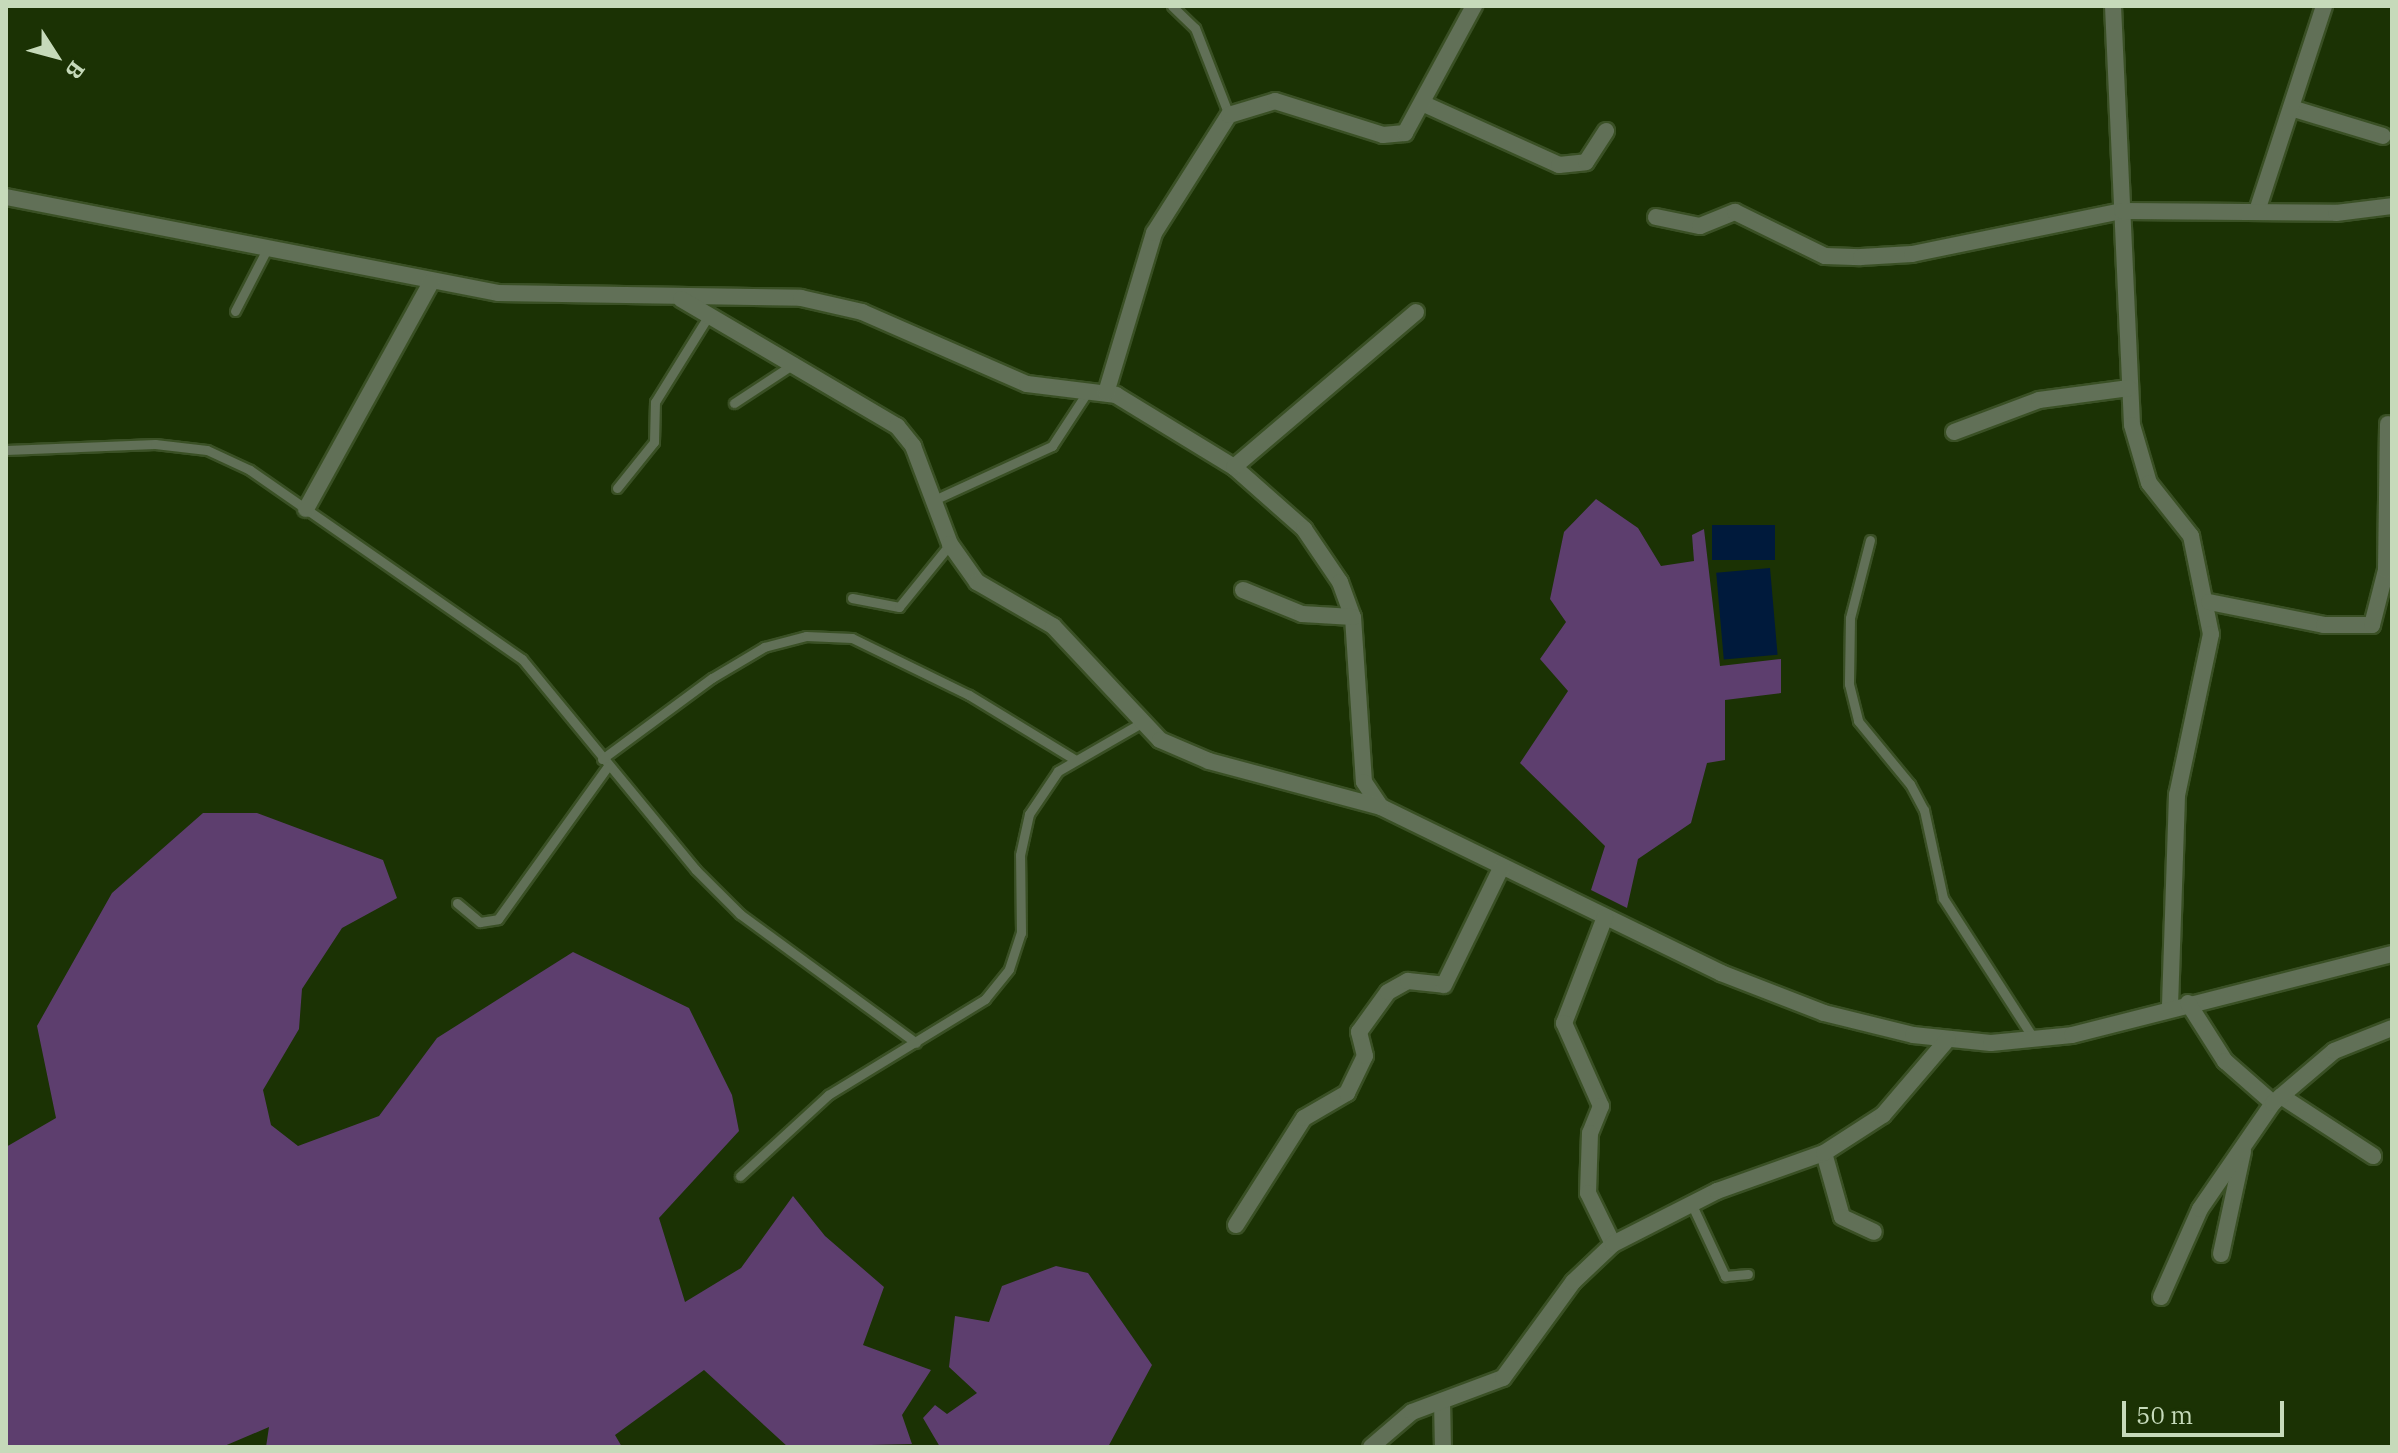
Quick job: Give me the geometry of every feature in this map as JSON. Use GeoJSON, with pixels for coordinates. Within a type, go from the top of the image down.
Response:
{"type":"FeatureCollection","features":[{"type":"Feature","properties":{"kind":"street"},"geometry":{"type":"LineString","coordinates":[[1106,393],[1154,233],[1229,115],[1275,101],[1394,137],[1424,104],[1474,6]]}},
{"type":"Feature","properties":{"kind":"street"},"geometry":{"type":"LineString","coordinates":[[2113,6],[2129,388],[2138,461],[2191,536],[2209,602],[2207,667],[2177,795],[2170,1008]]}},
{"type":"Feature","properties":{"kind":"street"},"geometry":{"type":"LineString","coordinates":[[2257,211],[2324,6]]}},
{"type":"Feature","properties":{"kind":"street"},"geometry":{"type":"LineString","coordinates":[[1424,104],[1559,165],[1586,162],[1606,131]]}},
{"type":"Feature","properties":{"kind":"street"},"geometry":{"type":"LineString","coordinates":[[2291,108],[2383,136]]}},
{"type":"Feature","properties":{"kind":"street"},"geometry":{"type":"LineString","coordinates":[[6,197],[498,293],[681,299],[801,298],[862,312],[1027,384],[1106,393],[1164,419],[1234,467],[1304,529],[1353,617],[1364,782],[1381,807]]}},
{"type":"Feature","properties":{"kind":"street"},"geometry":{"type":"LineString","coordinates":[[1656,217],[1700,226],[1735,212],[1825,256],[1861,257],[1912,254],[2122,211],[2257,211],[2392,206]]}},
{"type":"Feature","properties":{"kind":"street"},"geometry":{"type":"LineString","coordinates":[[306,509],[432,281]]}},
{"type":"Feature","properties":{"kind":"street"},"geometry":{"type":"LineString","coordinates":[[681,299],[795,363],[897,426],[934,500],[950,544],[977,582],[1053,626],[1095,663],[1141,723],[1160,740],[1209,761],[1381,807],[1721,973],[1824,1013],[1948,1039],[2034,1039],[2392,954]]}},
{"type":"Feature","properties":{"kind":"street"},"geometry":{"type":"LineString","coordinates":[[1234,467],[1416,312]]}},
{"type":"Feature","properties":{"kind":"street"},"geometry":{"type":"LineString","coordinates":[[1954,432],[2039,400],[2129,388]]}},
{"type":"Feature","properties":{"kind":"street"},"geometry":{"type":"LineString","coordinates":[[2209,602],[2324,625],[2372,625],[2382,601],[2390,500],[2388,424]]}},
{"type":"Feature","properties":{"kind":"street"},"geometry":{"type":"LineString","coordinates":[[1243,590],[1302,614],[1353,617]]}},
{"type":"Feature","properties":{"kind":"street"},"geometry":{"type":"LineString","coordinates":[[1236,1225],[1304,1118],[1347,1093],[1365,1056],[1359,1032],[1388,992],[1408,981],[1444,985],[1502,866]]}},
{"type":"Feature","properties":{"kind":"street"},"geometry":{"type":"LineString","coordinates":[[1605,917],[1564,1023],[1601,1106],[1590,1133],[1588,1193],[1613,1244]]}},
{"type":"Feature","properties":{"kind":"street"},"geometry":{"type":"LineString","coordinates":[[2188,1003],[2225,1061],[2277,1100],[2373,1156]]}},
{"type":"Feature","properties":{"kind":"street"},"geometry":{"type":"LineString","coordinates":[[2161,1297],[2200,1209],[2277,1100],[2334,1051],[2392,1028]]}},
{"type":"Feature","properties":{"kind":"street"},"geometry":{"type":"LineString","coordinates":[[1371,1447],[1412,1412],[1503,1378],[1573,1282],[1613,1244],[1691,1203],[1824,1153],[1883,1115],[1948,1039]]}},
{"type":"Feature","properties":{"kind":"street"},"geometry":{"type":"LineString","coordinates":[[2221,1254],[2245,1142]]}},
{"type":"Feature","properties":{"kind":"street"},"geometry":{"type":"LineString","coordinates":[[1824,1153],[1842,1217],[1874,1232]]}},
{"type":"Feature","properties":{"kind":"street"},"geometry":{"type":"LineString","coordinates":[[1442,1401],[1443,1447]]}},
{"type":"Feature","properties":{"kind":"lane"},"geometry":{"type":"LineString","coordinates":[[1172,6],[1195,28],[1229,115]]}},
{"type":"Feature","properties":{"kind":"lane"},"geometry":{"type":"LineString","coordinates":[[235,311],[267,249]]}},
{"type":"Feature","properties":{"kind":"lane"},"geometry":{"type":"LineString","coordinates":[[617,488],[654,442],[655,402],[709,315]]}},
{"type":"Feature","properties":{"kind":"lane"},"geometry":{"type":"LineString","coordinates":[[734,403],[795,363]]}},
{"type":"Feature","properties":{"kind":"lane"},"geometry":{"type":"LineString","coordinates":[[934,500],[1052,446],[1088,391]]}},
{"type":"Feature","properties":{"kind":"lane"},"geometry":{"type":"LineString","coordinates":[[6,450],[155,444],[207,450],[306,509],[522,659],[740,914],[920,1041]]}},
{"type":"Feature","properties":{"kind":"lane"},"geometry":{"type":"LineString","coordinates":[[1870,540],[1850,618],[1849,684],[1858,721],[1910,784],[1924,810],[1943,898],[2034,1039]]}},
{"type":"Feature","properties":{"kind":"lane"},"geometry":{"type":"LineString","coordinates":[[852,598],[899,607],[950,544]]}},
{"type":"Feature","properties":{"kind":"lane"},"geometry":{"type":"LineString","coordinates":[[457,903],[480,922],[498,919],[606,760],[649,725],[764,647],[806,636],[852,638],[969,695],[1074,759]]}},
{"type":"Feature","properties":{"kind":"lane"},"geometry":{"type":"LineString","coordinates":[[740,1176],[828,1095],[985,999],[1009,969],[1021,933],[1020,855],[1029,814],[1074,759],[1141,723]]}},
{"type":"Feature","properties":{"kind":"lane"},"geometry":{"type":"LineString","coordinates":[[1691,1203],[1725,1276],[1748,1274]]}},
{"type":"Feature","properties":{"kind":"shaded area"},"geometry":{"type":"Polygon","coordinates":[[[1596,499],[1638,528],[1661,566],[1694,561],[1692,535],[1704,529],[1720,666],[1781,659],[1781,693],[1725,700],[1725,760],[1707,763],[1691,823],[1638,859],[1627,908],[1591,890],[1605,846],[1520,763],[1568,691],[1540,659],[1566,622],[1550,599],[1564,532],[1596,499]]]}},
{"type":"Feature","properties":{"kind":"shaded area"},"geometry":{"type":"Polygon","coordinates":[[[203,813],[257,813],[383,860],[397,898],[342,928],[302,989],[299,1029],[263,1090],[271,1125],[298,1146],[379,1116],[437,1038],[573,952],[689,1008],[732,1095],[739,1131],[659,1218],[685,1302],[741,1268],[793,1196],[825,1236],[884,1287],[863,1345],[931,1370],[902,1415],[912,1444],[788,1447],[704,1370],[615,1435],[622,1447],[266,1447],[269,1427],[222,1447],[6,1447],[6,1147],[56,1118],[37,1026],[112,893],[203,813]]]}},
{"type":"Feature","properties":{"kind":"shaded area"},"geometry":{"type":"Polygon","coordinates":[[[1056,1266],[1088,1273],[1152,1365],[1108,1447],[940,1447],[923,1418],[935,1405],[947,1414],[977,1393],[949,1367],[955,1316],[989,1322],[1002,1286],[1056,1266]]]}},
{"type":"Feature","properties":{"kind":"water"},"geometry":{"type":"Polygon","coordinates":[[[1712,525],[1775,525],[1775,560],[1712,560],[1712,525]]]}},
{"type":"Feature","properties":{"kind":"water"},"geometry":{"type":"Polygon","coordinates":[[[1770,568],[1778,655],[1724,659],[1716,573],[1770,568]]]}}]}
